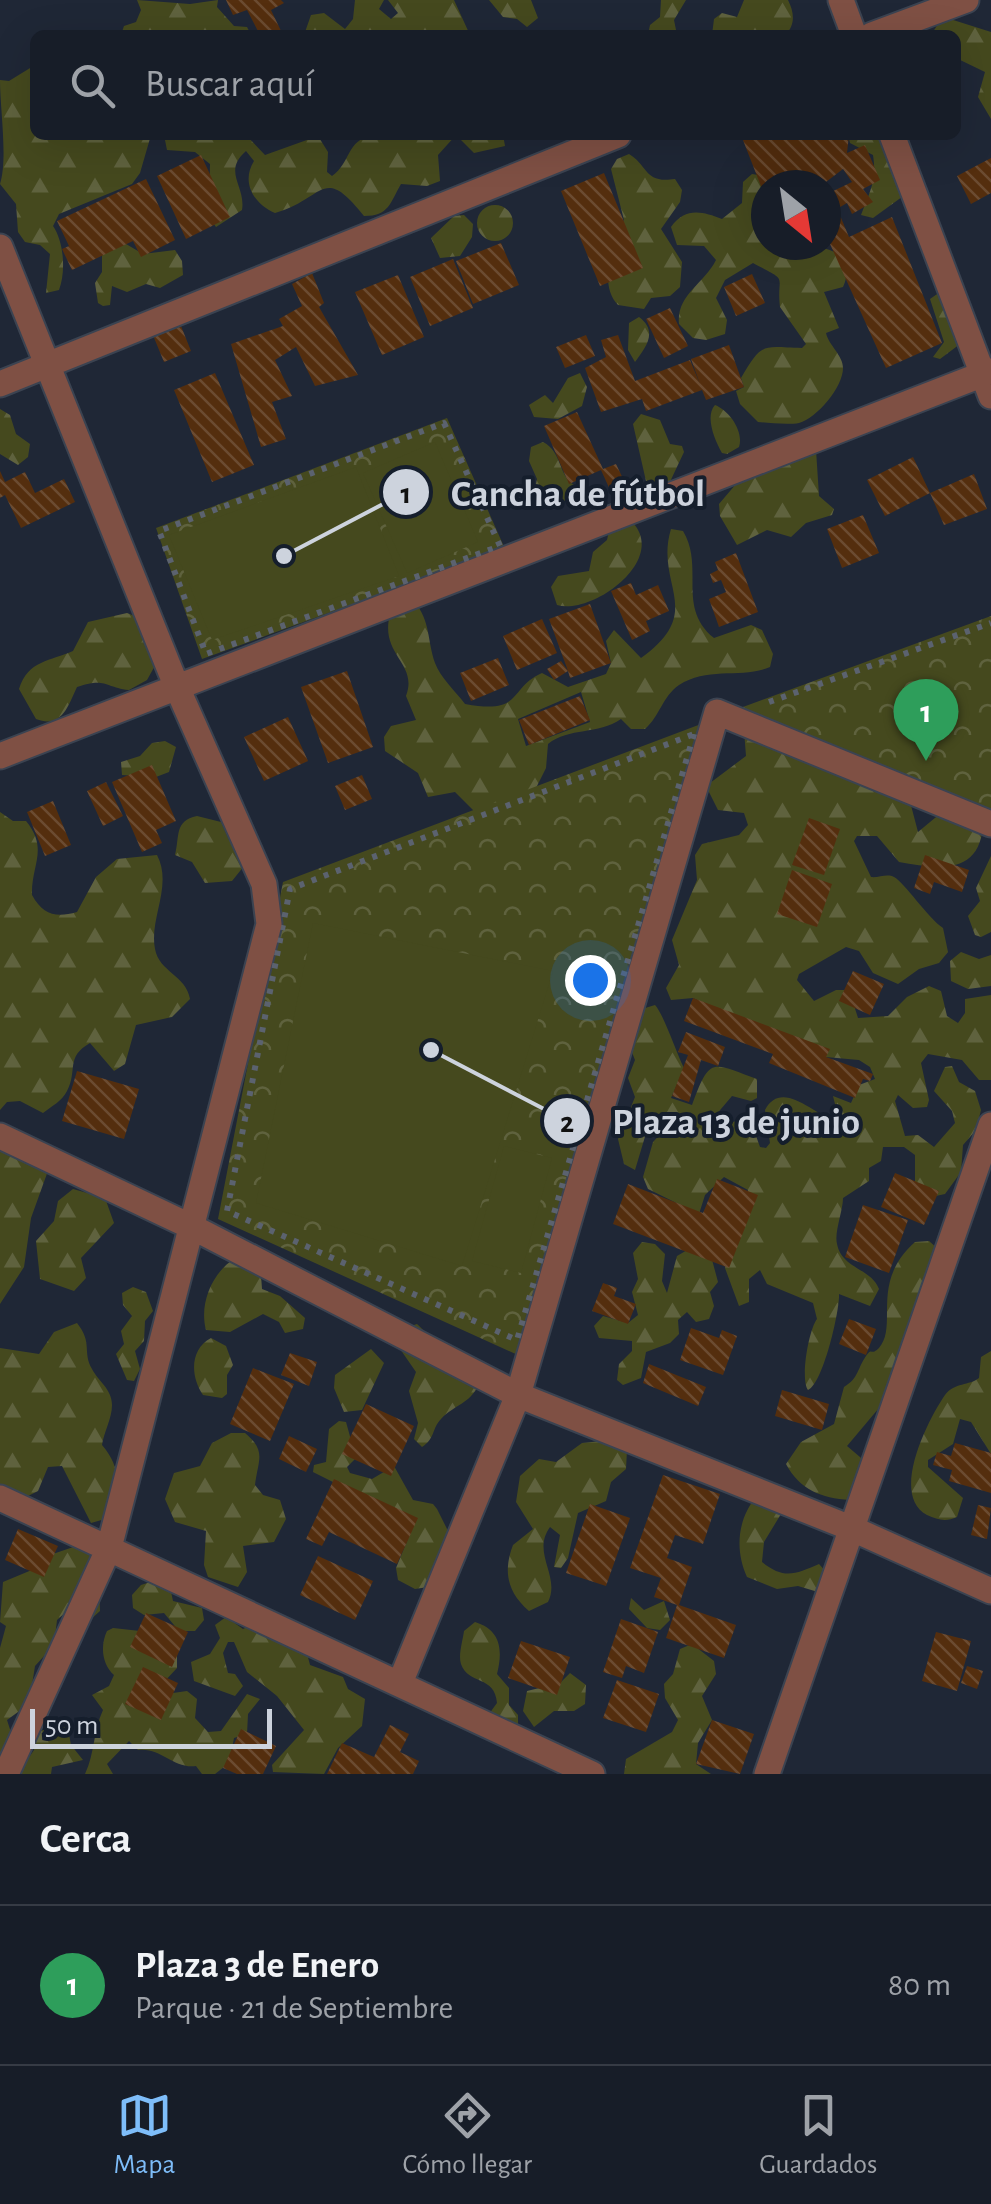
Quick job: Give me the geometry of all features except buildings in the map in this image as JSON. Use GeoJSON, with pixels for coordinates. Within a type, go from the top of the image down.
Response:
{"type":"FeatureCollection","features":[{"type":"Feature","properties":{"kind":"street"},"geometry":{"type":"LineString","coordinates":[[840,0],[852,30]]}},
{"type":"Feature","properties":{"kind":"street"},"geometry":{"type":"LineString","coordinates":[[885,30],[966,0]]}},
{"type":"Feature","properties":{"kind":"street"},"geometry":{"type":"LineString","coordinates":[[0,384],[606,140]]}},
{"type":"Feature","properties":{"kind":"street"},"geometry":{"type":"LineString","coordinates":[[0,756],[988,380],[894,140]]}},
{"type":"Feature","properties":{"kind":"street"},"geometry":{"type":"LineString","coordinates":[[0,248],[176,686],[264,884],[269,924],[109,1548],[6,1774]]}},
{"type":"Feature","properties":{"kind":"street"},"geometry":{"type":"LineString","coordinates":[[400,1683],[518,1395],[716,712],[991,824]]}},
{"type":"Feature","properties":{"kind":"street"},"geometry":{"type":"LineString","coordinates":[[767,1774],[991,1125]]}},
{"type":"Feature","properties":{"kind":"street"},"geometry":{"type":"LineString","coordinates":[[0,1136],[194,1228],[518,1395],[852,1529],[991,1592]]}},
{"type":"Feature","properties":{"kind":"street"},"geometry":{"type":"LineString","coordinates":[[0,1498],[592,1774]]}},
{"type":"Feature","properties":{"kind":"path"},"geometry":{"type":"LineString","coordinates":[[444,423],[500,546],[206,654],[160,531],[444,423]]}},
{"type":"Feature","properties":{"kind":"path"},"geometry":{"type":"LineString","coordinates":[[761,705],[991,623]]}},
{"type":"Feature","properties":{"kind":"path"},"geometry":{"type":"LineString","coordinates":[[694,734],[517,1340],[227,1211],[290,888],[694,734]]}},
{"type":"Feature","properties":{"kind":"green space"},"geometry":{"type":"Polygon","coordinates":[[[137,0],[190,4],[218,0],[217,7],[234,26],[248,30],[123,30],[136,22],[141,10],[137,0]]]}},
{"type":"Feature","properties":{"kind":"green space"},"geometry":{"type":"Polygon","coordinates":[[[355,0],[384,0],[379,9],[391,19],[398,13],[388,0],[454,0],[468,30],[306,30],[311,15],[324,13],[345,29],[353,19],[355,0]]]}},
{"type":"Feature","properties":{"kind":"green space"},"geometry":{"type":"Polygon","coordinates":[[[489,0],[531,0],[538,18],[527,27],[517,19],[503,17],[489,0]]]}},
{"type":"Feature","properties":{"kind":"green space"},"geometry":{"type":"Polygon","coordinates":[[[661,0],[686,0],[674,20],[676,30],[649,30],[660,17],[661,0]]]}},
{"type":"Feature","properties":{"kind":"green space"},"geometry":{"type":"Polygon","coordinates":[[[744,0],[788,0],[793,18],[790,30],[713,30],[714,19],[722,13],[737,17],[744,0]]]}},
{"type":"Feature","properties":{"kind":"green space"},"geometry":{"type":"Polygon","coordinates":[[[950,19],[991,32],[991,119],[978,97],[985,72],[961,60],[961,30],[934,30],[950,19]]]}},
{"type":"Feature","properties":{"kind":"green space"},"geometry":{"type":"Polygon","coordinates":[[[30,68],[30,140],[150,140],[140,173],[132,184],[59,214],[53,226],[62,249],[63,275],[59,290],[46,293],[50,254],[40,245],[25,242],[18,232],[16,204],[0,184],[4,148],[0,80],[9,81],[30,68]]]}},
{"type":"Feature","properties":{"kind":"green space"},"geometry":{"type":"Polygon","coordinates":[[[165,140],[251,140],[265,155],[307,140],[320,140],[328,152],[327,172],[332,176],[361,140],[452,140],[438,155],[440,181],[427,186],[401,184],[388,207],[379,214],[364,216],[350,200],[331,188],[275,213],[251,191],[249,177],[254,161],[246,151],[235,173],[242,210],[216,227],[209,217],[210,164],[195,152],[167,150],[165,140]]]}},
{"type":"Feature","properties":{"kind":"green space"},"geometry":{"type":"Polygon","coordinates":[[[461,140],[504,140],[505,146],[474,153],[461,140]]]}},
{"type":"Feature","properties":{"kind":"green space"},"geometry":{"type":"Polygon","coordinates":[[[849,140],[909,140],[906,194],[873,218],[861,215],[873,179],[873,155],[849,140]]]}},
{"type":"Feature","properties":{"kind":"green space"},"geometry":{"type":"Polygon","coordinates":[[[629,154],[652,176],[675,179],[682,190],[680,202],[661,229],[682,262],[680,287],[670,296],[651,298],[644,309],[618,305],[609,286],[612,251],[624,220],[611,169],[617,159],[629,154]]]}},
{"type":"Feature","properties":{"kind":"green space"},"geometry":{"type":"Polygon","coordinates":[[[751,175],[751,260],[841,258],[847,271],[843,287],[824,292],[839,328],[826,333],[841,359],[842,376],[821,408],[799,423],[758,422],[740,404],[736,391],[744,387],[741,378],[759,352],[771,347],[802,348],[806,344],[780,307],[777,277],[753,263],[725,280],[716,298],[727,320],[725,334],[706,340],[693,338],[679,324],[686,297],[716,260],[704,246],[677,245],[671,227],[682,216],[694,212],[722,219],[742,203],[743,182],[751,175]]]}},
{"type":"Feature","properties":{"kind":"green space"},"geometry":{"type":"Polygon","coordinates":[[[495,205],[508,210],[513,223],[508,236],[495,241],[482,236],[477,223],[482,210],[495,205]]]}},
{"type":"Feature","properties":{"kind":"green space"},"geometry":{"type":"Polygon","coordinates":[[[464,215],[473,224],[472,237],[460,256],[440,258],[431,238],[454,216],[464,215]]]}},
{"type":"Feature","properties":{"kind":"green space"},"geometry":{"type":"Polygon","coordinates":[[[126,244],[143,254],[175,250],[182,261],[183,275],[160,288],[146,284],[127,292],[112,286],[110,305],[103,306],[98,303],[95,283],[102,272],[102,252],[126,244]]]}},
{"type":"Feature","properties":{"kind":"green space"},"geometry":{"type":"Polygon","coordinates":[[[940,292],[960,344],[940,359],[933,357],[944,342],[930,299],[940,292]]]}},
{"type":"Feature","properties":{"kind":"green space"},"geometry":{"type":"Polygon","coordinates":[[[639,317],[649,334],[635,362],[628,350],[629,323],[639,317]]]}},
{"type":"Feature","properties":{"kind":"green space"},"geometry":{"type":"Polygon","coordinates":[[[580,373],[587,387],[582,406],[558,419],[534,417],[529,405],[545,395],[553,403],[568,378],[580,373]]]}},
{"type":"Feature","properties":{"kind":"green space"},"geometry":{"type":"Polygon","coordinates":[[[715,405],[731,417],[738,429],[739,447],[727,454],[722,453],[712,428],[715,405]]]}},
{"type":"Feature","properties":{"kind":"green space"},"geometry":{"type":"Polygon","coordinates":[[[0,409],[10,415],[16,434],[30,444],[28,457],[18,465],[0,454],[0,409]]]}},
{"type":"Feature","properties":{"kind":"green space"},"geometry":{"type":"Polygon","coordinates":[[[641,414],[660,420],[670,444],[682,446],[684,452],[668,486],[650,487],[646,481],[633,424],[641,414]]]}},
{"type":"Feature","properties":{"kind":"green space"},"geometry":{"type":"Polygon","coordinates":[[[447,418],[505,549],[202,659],[156,528],[447,418]]]}},
{"type":"Feature","properties":{"kind":"green space"},"geometry":{"type":"Polygon","coordinates":[[[435,442],[478,542],[407,573],[363,473],[435,442]]]}},
{"type":"Feature","properties":{"kind":"green space"},"geometry":{"type":"Polygon","coordinates":[[[543,442],[576,486],[573,499],[543,505],[534,492],[537,479],[529,461],[531,447],[543,442]]]}},
{"type":"Feature","properties":{"kind":"green space"},"geometry":{"type":"Polygon","coordinates":[[[748,450],[816,450],[819,496],[834,509],[832,515],[806,523],[791,537],[767,530],[737,545],[720,516],[719,504],[736,484],[732,460],[748,450]]]}},
{"type":"Feature","properties":{"kind":"green space"},"geometry":{"type":"Polygon","coordinates":[[[356,467],[399,576],[212,640],[169,535],[356,467]]]}},
{"type":"Feature","properties":{"kind":"green space"},"geometry":{"type":"Polygon","coordinates":[[[633,523],[641,538],[641,553],[621,582],[589,602],[557,605],[551,587],[558,576],[589,571],[593,552],[607,540],[610,527],[633,523]]]}},
{"type":"Feature","properties":{"kind":"green space"},"geometry":{"type":"Polygon","coordinates":[[[671,529],[683,531],[692,559],[693,600],[703,626],[714,638],[751,625],[762,630],[773,654],[770,667],[690,679],[673,690],[645,729],[631,729],[621,719],[556,739],[548,744],[546,768],[534,792],[474,811],[455,792],[428,797],[418,773],[385,751],[384,737],[391,726],[416,720],[406,696],[407,675],[389,638],[391,611],[414,601],[426,624],[435,663],[448,684],[465,704],[497,706],[513,698],[542,673],[568,687],[606,674],[611,663],[606,641],[614,630],[641,658],[661,641],[675,611],[668,549],[671,529]],[[581,692],[518,719],[526,746],[590,722],[581,692]]]}},
{"type":"Feature","properties":{"kind":"green space"},"geometry":{"type":"Polygon","coordinates":[[[127,613],[145,620],[157,662],[147,680],[129,690],[100,683],[77,687],[58,718],[36,719],[19,689],[28,672],[73,651],[88,622],[127,613]]]}},
{"type":"Feature","properties":{"kind":"green space"},"geometry":{"type":"Polygon","coordinates":[[[991,616],[991,810],[732,711],[991,616]]]}},
{"type":"Feature","properties":{"kind":"green space"},"geometry":{"type":"Polygon","coordinates":[[[709,721],[520,1356],[218,1219],[283,882],[709,721]]]}},
{"type":"Feature","properties":{"kind":"green space"},"geometry":{"type":"Polygon","coordinates":[[[744,730],[908,794],[918,832],[953,803],[982,802],[979,844],[960,863],[932,867],[899,862],[877,836],[857,836],[854,841],[871,877],[894,877],[943,928],[948,952],[939,963],[919,969],[898,984],[873,973],[859,951],[846,947],[799,974],[797,980],[814,1001],[836,990],[849,990],[858,1018],[888,1016],[907,997],[929,986],[941,991],[947,1016],[958,1023],[965,1013],[965,999],[991,995],[991,1080],[979,1080],[962,1060],[928,1054],[921,1063],[927,1107],[913,1108],[898,1095],[895,1101],[905,1136],[918,1135],[934,1147],[955,1123],[952,1111],[934,1091],[945,1067],[952,1066],[959,1082],[975,1091],[981,1110],[976,1130],[963,1145],[961,1172],[945,1194],[931,1197],[915,1186],[915,1155],[904,1147],[883,1147],[881,1161],[869,1168],[869,1181],[843,1198],[837,1234],[840,1252],[879,1289],[870,1306],[839,1294],[825,1361],[808,1390],[806,1354],[817,1319],[813,1303],[767,1284],[760,1270],[749,1279],[749,1302],[739,1306],[725,1268],[748,1190],[724,1177],[705,1195],[699,1214],[648,1189],[643,1177],[653,1142],[670,1124],[661,1114],[650,1120],[635,1170],[624,1164],[618,1139],[635,1097],[628,1078],[635,1060],[628,1042],[642,1009],[655,1005],[684,1068],[671,1098],[692,1105],[703,1078],[714,1067],[757,1079],[757,1098],[751,1101],[732,1096],[715,1116],[721,1127],[738,1120],[751,1122],[760,1147],[766,1148],[770,1143],[765,1110],[772,1101],[798,1101],[834,1121],[838,1116],[833,1096],[851,1103],[859,1085],[875,1079],[870,1067],[859,1060],[826,1057],[693,998],[671,1000],[666,988],[679,965],[672,940],[697,880],[695,855],[702,844],[739,835],[748,825],[744,813],[718,810],[706,786],[746,756],[744,730]]]}},
{"type":"Feature","properties":{"kind":"green space"},"geometry":{"type":"Polygon","coordinates":[[[165,741],[176,747],[169,772],[156,777],[122,775],[121,762],[140,756],[152,743],[165,741]]]}},
{"type":"Feature","properties":{"kind":"green space"},"geometry":{"type":"Polygon","coordinates":[[[0,812],[13,821],[26,821],[33,831],[38,849],[32,895],[51,913],[77,912],[96,877],[117,859],[157,855],[163,878],[155,949],[190,999],[172,1017],[136,1025],[125,1064],[114,1071],[90,1043],[82,1048],[65,1095],[43,1113],[20,1101],[7,1102],[0,1110],[0,812]]]}},
{"type":"Feature","properties":{"kind":"green space"},"geometry":{"type":"Polygon","coordinates":[[[197,816],[221,822],[229,840],[235,841],[244,866],[232,881],[205,883],[192,862],[175,855],[181,826],[197,816]]]}},
{"type":"Feature","properties":{"kind":"green space"},"geometry":{"type":"Polygon","coordinates":[[[991,856],[991,932],[981,937],[975,935],[968,916],[980,901],[976,888],[991,856]]]}},
{"type":"Feature","properties":{"kind":"green space"},"geometry":{"type":"Polygon","coordinates":[[[313,923],[553,971],[462,1266],[256,1203],[313,923]]]}},
{"type":"Feature","properties":{"kind":"green space"},"geometry":{"type":"Polygon","coordinates":[[[961,952],[979,959],[991,955],[991,986],[968,989],[951,981],[950,961],[961,952]]]}},
{"type":"Feature","properties":{"kind":"green space"},"geometry":{"type":"Polygon","coordinates":[[[504,1146],[552,1158],[521,1273],[472,1261],[504,1146]]]}},
{"type":"Feature","properties":{"kind":"green space"},"geometry":{"type":"Polygon","coordinates":[[[7,1147],[49,1168],[31,1218],[24,1267],[0,1304],[0,1151],[7,1147]]]}},
{"type":"Feature","properties":{"kind":"green space"},"geometry":{"type":"Polygon","coordinates":[[[73,1189],[105,1198],[114,1223],[81,1258],[86,1278],[74,1291],[40,1279],[36,1241],[54,1221],[58,1201],[73,1189]]]}},
{"type":"Feature","properties":{"kind":"green space"},"geometry":{"type":"Polygon","coordinates":[[[929,1241],[939,1250],[923,1295],[910,1316],[915,1328],[884,1402],[847,1446],[867,1463],[850,1500],[812,1491],[786,1464],[801,1442],[834,1424],[844,1387],[855,1377],[868,1353],[879,1348],[884,1339],[889,1287],[901,1257],[915,1242],[929,1241]]]}},
{"type":"Feature","properties":{"kind":"green space"},"geometry":{"type":"Polygon","coordinates":[[[642,1242],[655,1244],[665,1254],[662,1281],[667,1293],[677,1256],[689,1249],[711,1256],[718,1282],[710,1292],[714,1306],[709,1319],[696,1322],[687,1312],[678,1320],[679,1334],[670,1343],[646,1352],[641,1378],[623,1385],[617,1380],[619,1364],[632,1351],[632,1341],[599,1338],[594,1326],[603,1316],[628,1323],[638,1315],[632,1292],[638,1279],[633,1253],[642,1242]]]}},
{"type":"Feature","properties":{"kind":"green space"},"geometry":{"type":"Polygon","coordinates":[[[234,1259],[261,1275],[262,1289],[280,1296],[305,1318],[303,1329],[285,1333],[279,1322],[263,1314],[230,1332],[206,1330],[204,1310],[209,1290],[219,1272],[234,1259]]]}},
{"type":"Feature","properties":{"kind":"green space"},"geometry":{"type":"Polygon","coordinates":[[[133,1287],[146,1292],[153,1311],[145,1321],[144,1341],[135,1351],[140,1369],[134,1381],[127,1380],[116,1354],[124,1344],[121,1331],[132,1316],[123,1305],[122,1293],[133,1287]]]}},
{"type":"Feature","properties":{"kind":"green space"},"geometry":{"type":"Polygon","coordinates":[[[77,1323],[85,1336],[89,1363],[112,1405],[102,1445],[114,1464],[115,1490],[105,1519],[91,1523],[62,1466],[48,1467],[38,1491],[28,1496],[0,1488],[0,1348],[39,1354],[54,1332],[77,1323]]]}},
{"type":"Feature","properties":{"kind":"green space"},"geometry":{"type":"Polygon","coordinates":[[[417,1324],[479,1384],[471,1396],[441,1419],[422,1447],[414,1439],[418,1423],[409,1391],[416,1372],[398,1346],[405,1328],[417,1324]]]}},
{"type":"Feature","properties":{"kind":"green space"},"geometry":{"type":"Polygon","coordinates":[[[211,1338],[226,1346],[233,1365],[227,1375],[227,1394],[222,1398],[203,1395],[194,1372],[199,1349],[211,1338]]]}},
{"type":"Feature","properties":{"kind":"green space"},"geometry":{"type":"Polygon","coordinates":[[[371,1349],[384,1363],[362,1410],[344,1412],[334,1388],[335,1375],[371,1349]]]}},
{"type":"Feature","properties":{"kind":"green space"},"geometry":{"type":"Polygon","coordinates":[[[991,1351],[991,1454],[971,1422],[960,1419],[953,1444],[928,1460],[928,1467],[963,1498],[957,1517],[935,1518],[916,1505],[912,1491],[912,1474],[922,1438],[945,1395],[979,1378],[981,1357],[991,1351]]]}},
{"type":"Feature","properties":{"kind":"green space"},"geometry":{"type":"Polygon","coordinates":[[[339,1421],[346,1422],[356,1458],[347,1467],[350,1473],[372,1479],[394,1466],[413,1500],[433,1504],[437,1509],[456,1547],[428,1587],[415,1589],[398,1580],[396,1568],[408,1539],[337,1484],[313,1472],[314,1465],[326,1462],[329,1429],[339,1421]]]}},
{"type":"Feature","properties":{"kind":"green space"},"geometry":{"type":"Polygon","coordinates":[[[231,1433],[245,1433],[256,1445],[259,1456],[255,1485],[263,1495],[280,1500],[286,1519],[274,1542],[243,1546],[247,1572],[238,1587],[208,1577],[204,1565],[206,1531],[175,1522],[165,1499],[174,1473],[200,1466],[212,1443],[231,1433]]]}},
{"type":"Feature","properties":{"kind":"green space"},"geometry":{"type":"Polygon","coordinates":[[[612,1440],[627,1450],[626,1469],[611,1482],[606,1501],[578,1513],[568,1558],[561,1568],[554,1567],[560,1535],[550,1527],[544,1555],[551,1592],[548,1602],[529,1611],[512,1589],[508,1572],[513,1545],[533,1529],[516,1502],[520,1476],[539,1459],[556,1462],[582,1443],[612,1440]]]}},
{"type":"Feature","properties":{"kind":"green space"},"geometry":{"type":"Polygon","coordinates":[[[756,1497],[777,1502],[781,1514],[764,1542],[762,1562],[790,1574],[819,1564],[827,1573],[818,1592],[798,1586],[777,1589],[747,1577],[740,1536],[756,1497]]]}},
{"type":"Feature","properties":{"kind":"green space"},"geometry":{"type":"Polygon","coordinates":[[[85,1543],[98,1543],[100,1611],[90,1620],[67,1611],[57,1620],[54,1645],[35,1666],[29,1704],[7,1720],[15,1745],[0,1774],[0,1648],[6,1626],[0,1622],[3,1582],[39,1567],[47,1556],[85,1543]]]}},
{"type":"Feature","properties":{"kind":"green space"},"geometry":{"type":"Polygon","coordinates":[[[160,1579],[170,1587],[173,1601],[202,1608],[204,1620],[195,1631],[179,1631],[164,1613],[144,1615],[133,1608],[132,1595],[141,1585],[160,1579]]]}},
{"type":"Feature","properties":{"kind":"green space"},"geometry":{"type":"Polygon","coordinates":[[[631,1598],[644,1610],[664,1601],[670,1620],[660,1630],[647,1628],[629,1609],[631,1598]]]}},
{"type":"Feature","properties":{"kind":"green space"},"geometry":{"type":"Polygon","coordinates":[[[226,1617],[243,1629],[255,1623],[305,1646],[310,1665],[343,1677],[348,1689],[365,1699],[362,1726],[338,1748],[324,1774],[273,1772],[272,1765],[304,1730],[277,1696],[247,1672],[234,1642],[228,1642],[223,1653],[228,1673],[235,1674],[243,1686],[235,1696],[194,1681],[191,1662],[210,1654],[220,1638],[215,1625],[226,1617]]]}},
{"type":"Feature","properties":{"kind":"green space"},"geometry":{"type":"Polygon","coordinates":[[[475,1622],[490,1630],[498,1642],[497,1674],[509,1688],[509,1705],[518,1715],[518,1728],[489,1714],[497,1703],[492,1688],[469,1675],[461,1664],[464,1631],[475,1622]]]}},
{"type":"Feature","properties":{"kind":"green space"},"geometry":{"type":"Polygon","coordinates":[[[107,1631],[140,1631],[177,1656],[177,1668],[163,1683],[173,1693],[187,1691],[197,1699],[195,1718],[208,1732],[221,1731],[247,1694],[260,1699],[248,1714],[247,1734],[234,1738],[229,1763],[215,1774],[202,1774],[196,1766],[138,1750],[129,1741],[107,1764],[113,1774],[85,1774],[103,1710],[92,1695],[109,1686],[114,1675],[103,1649],[107,1631]]]}},
{"type":"Feature","properties":{"kind":"green space"},"geometry":{"type":"Polygon","coordinates":[[[692,1644],[714,1661],[716,1674],[702,1696],[712,1720],[698,1743],[696,1764],[711,1774],[624,1774],[626,1759],[672,1732],[678,1720],[665,1698],[664,1684],[673,1674],[680,1649],[692,1644]]]}},
{"type":"Feature","properties":{"kind":"green space"},"geometry":{"type":"Polygon","coordinates":[[[570,1673],[586,1685],[585,1704],[574,1711],[554,1711],[534,1727],[523,1711],[527,1691],[560,1683],[570,1673]]]}},
{"type":"Feature","properties":{"kind":"green space"},"geometry":{"type":"Polygon","coordinates":[[[56,1723],[68,1729],[71,1745],[83,1760],[52,1767],[51,1774],[18,1774],[34,1750],[37,1733],[56,1723]]]}},
{"type":"Feature","properties":{"kind":"place","name":"Cancha de fútbol"},"geometry":{"type":"Point","coordinates":[284,556]}},
{"type":"Feature","properties":{"kind":"place","name":"Plaza 3 de Enero"},"geometry":{"type":"Point","coordinates":[926,761]}},
{"type":"Feature","properties":{"kind":"place","name":"Plaza 13 de junio"},"geometry":{"type":"Point","coordinates":[431,1050]}}]}
